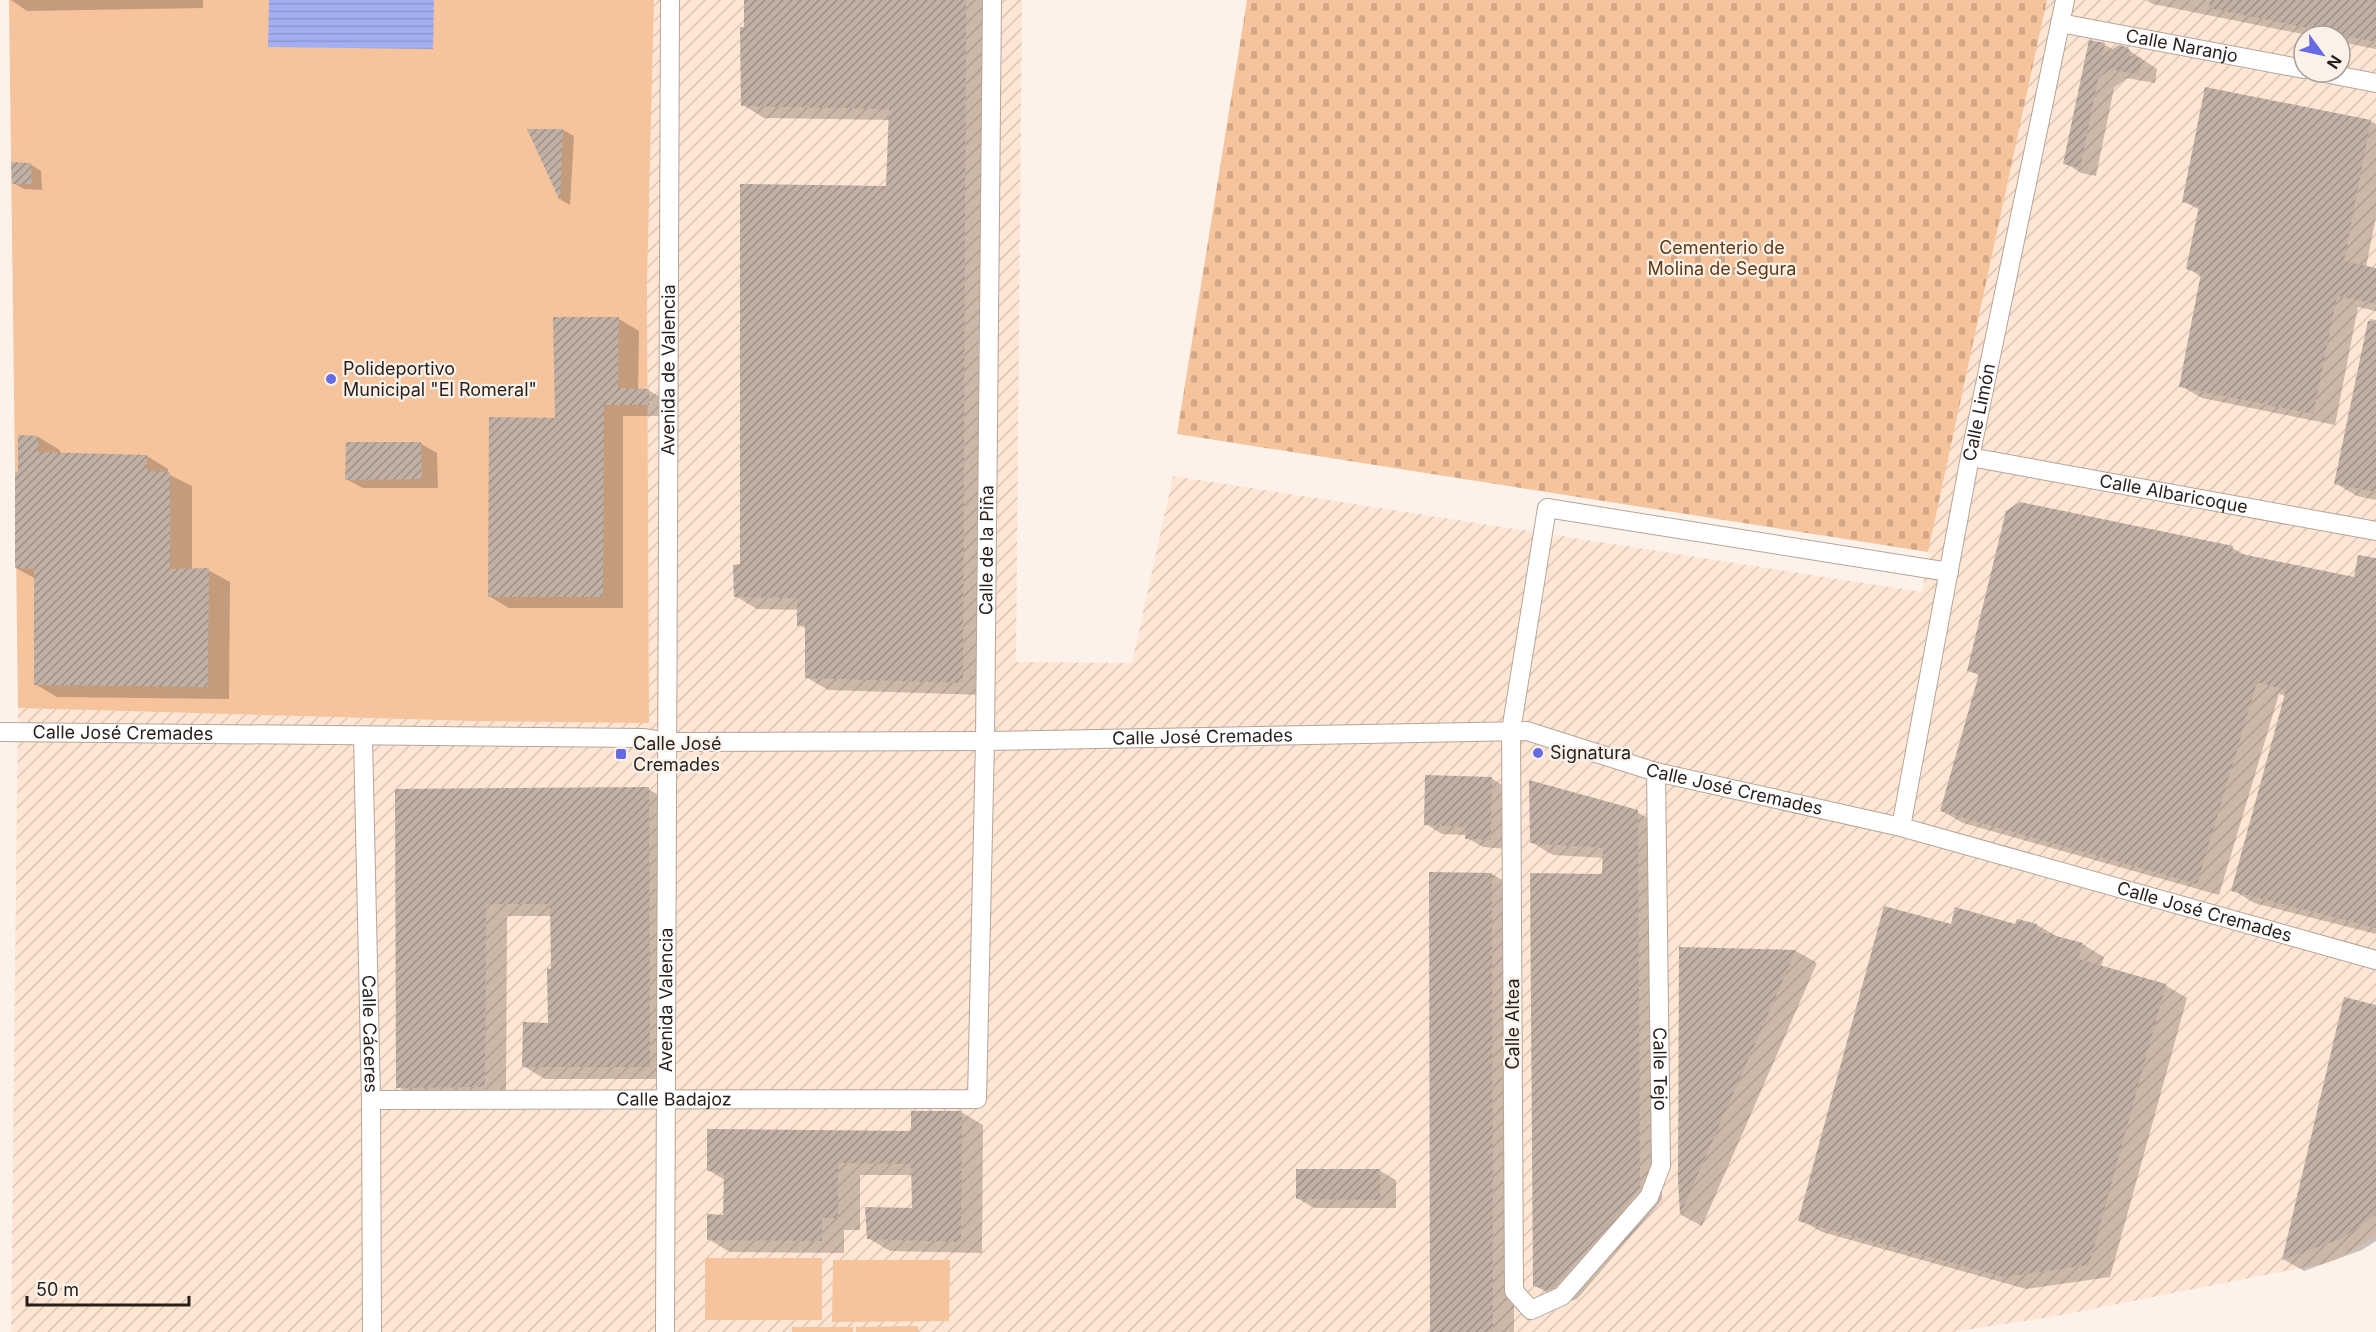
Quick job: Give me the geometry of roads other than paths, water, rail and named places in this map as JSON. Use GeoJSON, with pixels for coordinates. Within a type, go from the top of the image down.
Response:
{"type":"FeatureCollection","features":[{"type":"Feature","properties":{"kind":"street","name":"Avenida de Valencia"},"geometry":{"type":"LineString","coordinates":[[669,742],[670,0]]}},
{"type":"Feature","properties":{"kind":"street","name":"Calle de la Piña"},"geometry":{"type":"LineString","coordinates":[[978,1099],[985,741],[992,0]]}},
{"type":"Feature","properties":{"kind":"street","name":"Calle Limón"},"geometry":{"type":"LineString","coordinates":[[1901,827],[1970,457],[2065,0]]}},
{"type":"Feature","properties":{"kind":"street","name":"Calle Naranjo"},"geometry":{"type":"LineString","coordinates":[[2060,23],[2292,67]]}},
{"type":"Feature","properties":{"kind":"street"},"geometry":{"type":"LineString","coordinates":[[2352,78],[2376,83]]}},
{"type":"Feature","properties":{"kind":"street","name":"Calle Albaricoque"},"geometry":{"type":"LineString","coordinates":[[1970,457],[2376,531]]}},
{"type":"Feature","properties":{"kind":"street","name":"Calle Altea"},"geometry":{"type":"LineString","coordinates":[[1531,1310],[1514,1291],[1511,731],[1547,508],[1949,572]]}},
{"type":"Feature","properties":{"kind":"street","name":"Calle José Cremades"},"geometry":{"type":"LineString","coordinates":[[0,732],[643,738],[669,742],[985,741],[1527,731],[1656,772],[1901,827],[2376,960]]}},
{"type":"Feature","properties":{"kind":"street","name":"Calle Cáceres"},"geometry":{"type":"LineString","coordinates":[[363,737],[371,1100],[372,1332]]}},
{"type":"Feature","properties":{"kind":"street","name":"Avenida Valencia"},"geometry":{"type":"LineString","coordinates":[[665,1332],[669,742]]}},
{"type":"Feature","properties":{"kind":"street","name":"Calle Tejo"},"geometry":{"type":"LineString","coordinates":[[1531,1310],[1562,1296],[1649,1197],[1661,1166],[1656,772]]}},
{"type":"Feature","properties":{"kind":"street","name":"Calle Badajoz"},"geometry":{"type":"LineString","coordinates":[[371,1100],[978,1099]]}},
{"type":"Feature","properties":{"kind":"water"},"geometry":{"type":"Polygon","coordinates":[[[269,0],[434,0],[433,49],[268,47],[269,0]]]}},
{"type":"Feature","properties":{"kind":"place","name":"Polideportivo Municipal \"El Romeral\""},"geometry":{"type":"Point","coordinates":[331,379]}},
{"type":"Feature","properties":{"kind":"place","name":"Signatura"},"geometry":{"type":"Point","coordinates":[1538,753]}},
{"type":"Feature","properties":{"kind":"place","name":"Calle José Cremades"},"geometry":{"type":"Point","coordinates":[621,754]}},
{"type":"Feature","properties":{"kind":"park label","name":"Cementerio de Molina de Segura"},"geometry":{"type":"Point","coordinates":[1722,258]}}]}
